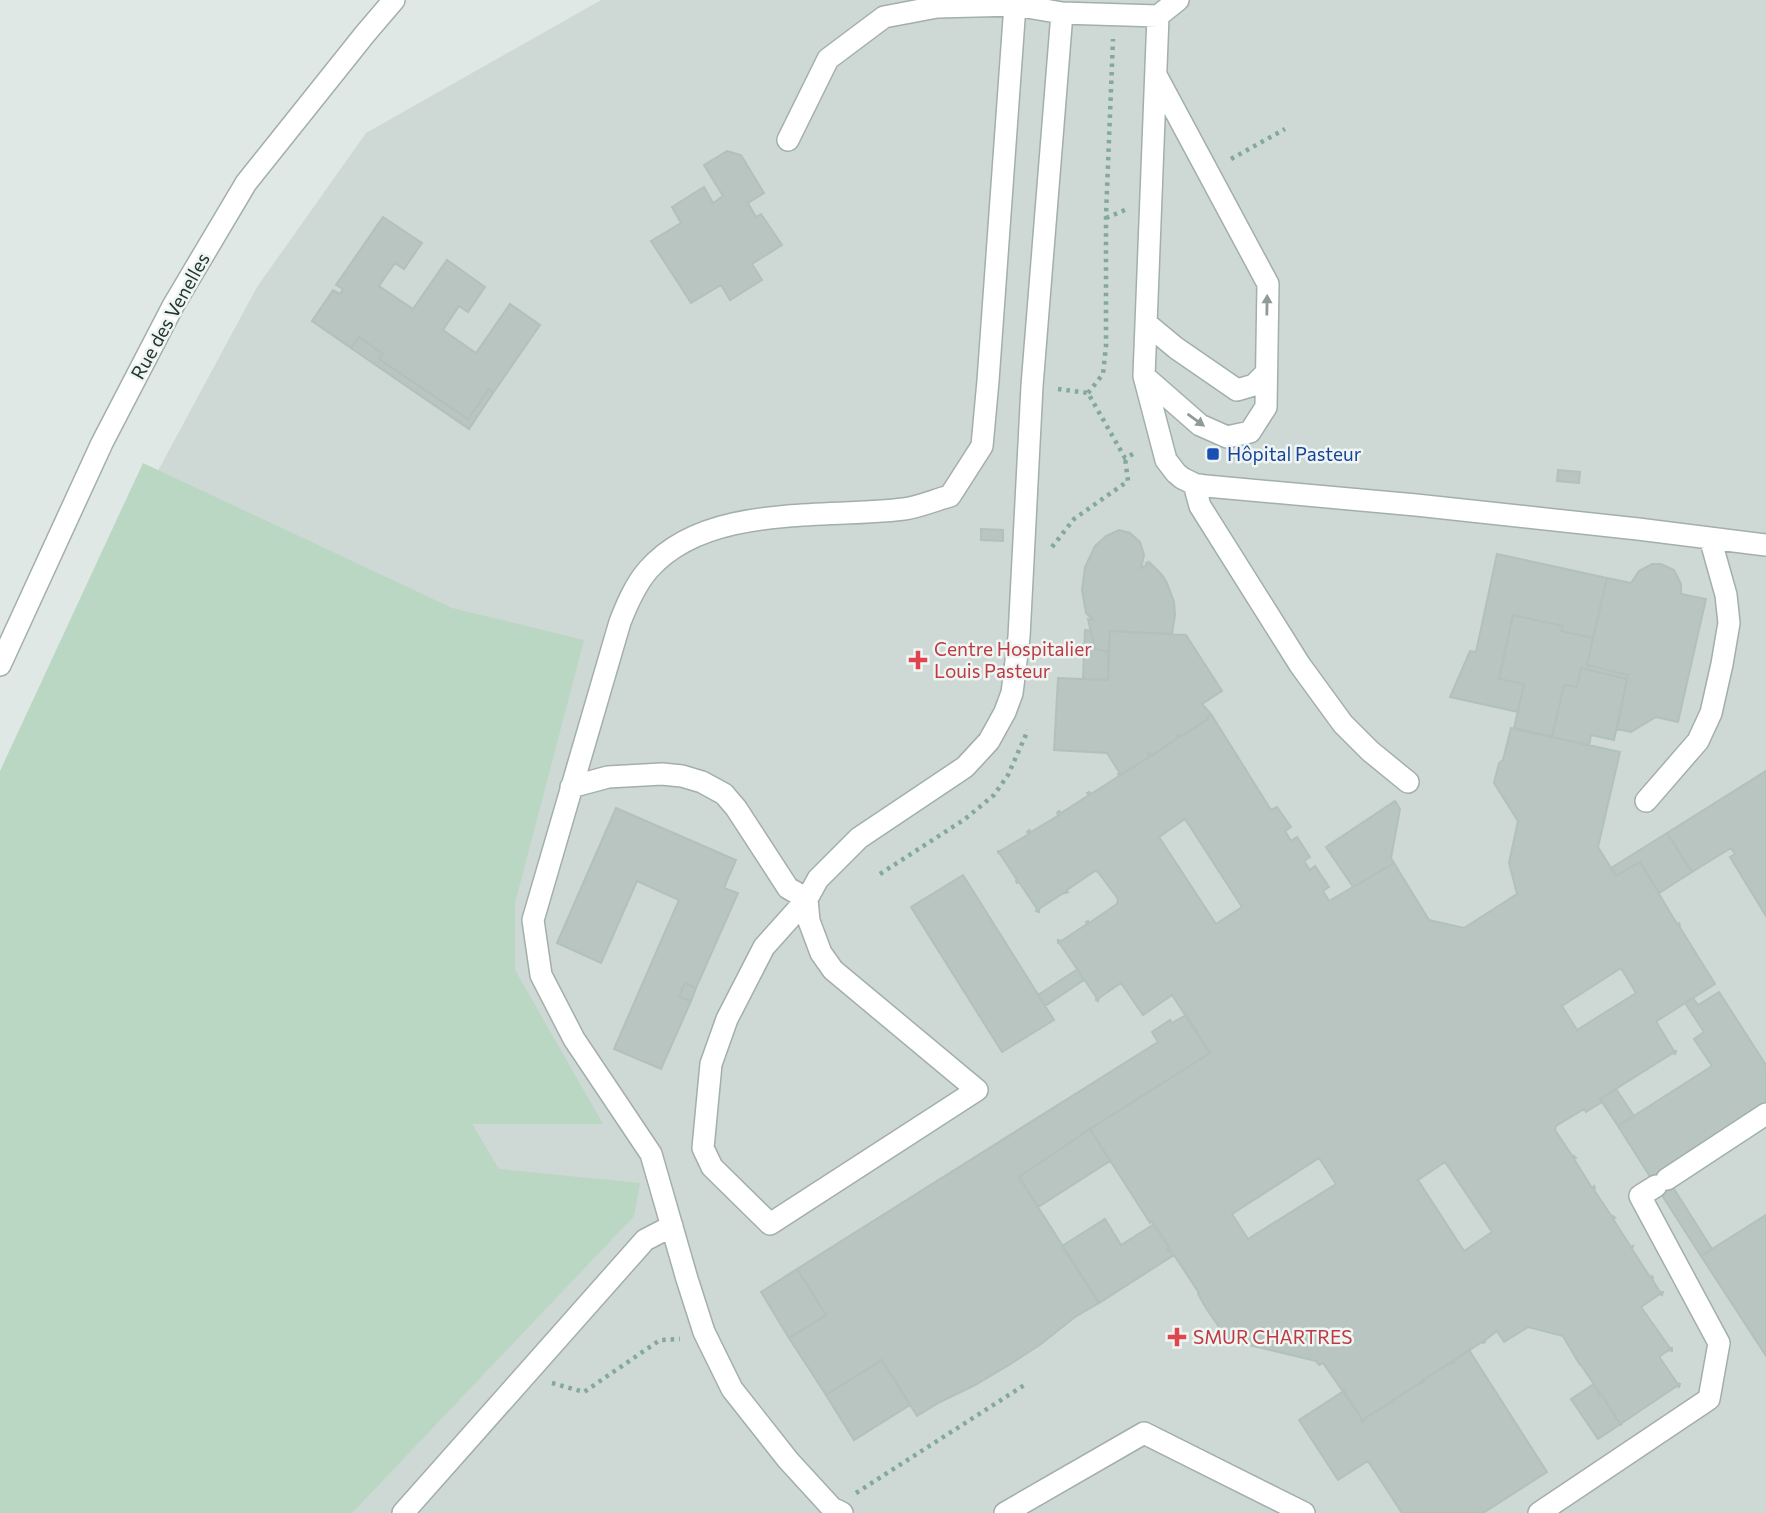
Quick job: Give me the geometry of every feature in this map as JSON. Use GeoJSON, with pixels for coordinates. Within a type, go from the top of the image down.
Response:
{"type":"FeatureCollection","features":[{"type":"Feature","properties":{"kind":"street","name":"Rue des Venelles"},"geometry":{"type":"LineString","coordinates":[[0,665],[102,443],[173,306],[246,183],[394,0]]}},
{"type":"Feature","properties":{"kind":"street"},"geometry":{"type":"LineString","coordinates":[[788,140],[828,59],[884,17],[937,6],[1014,3],[1062,13],[1158,16],[1178,0]]}},
{"type":"Feature","properties":{"kind":"street"},"geometry":{"type":"LineString","coordinates":[[837,1510],[788,1460],[732,1389],[704,1332],[651,1154],[574,1039],[541,975],[533,920],[620,622],[627,604],[648,571],[686,540],[711,529],[745,520],[906,509],[950,496],[982,446],[1014,3]]}},
{"type":"Feature","properties":{"kind":"street"},"geometry":{"type":"LineString","coordinates":[[807,899],[813,933],[821,953],[833,970],[977,1090],[770,1224],[712,1167],[703,1149],[711,1064],[727,1019],[764,947],[807,899],[818,879],[859,838],[965,767],[989,741],[1005,712],[1012,692],[1019,637],[1032,386],[1062,13]]}},
{"type":"Feature","properties":{"kind":"street"},"geometry":{"type":"LineString","coordinates":[[1158,16],[1144,376],[1160,442],[1166,460],[1176,473],[1194,484],[1223,488],[1444,508],[1766,545]]}},
{"type":"Feature","properties":{"kind":"street"},"geometry":{"type":"LineString","coordinates":[[1144,376],[1200,425],[1227,437],[1250,432],[1266,407],[1268,284],[1156,75]]}},
{"type":"Feature","properties":{"kind":"street"},"geometry":{"type":"LineString","coordinates":[[1146,323],[1176,348],[1237,390],[1254,384],[1266,373]]}},
{"type":"Feature","properties":{"kind":"street"},"geometry":{"type":"LineString","coordinates":[[1194,484],[1200,506],[1300,665],[1343,724],[1370,751],[1408,782]]}},
{"type":"Feature","properties":{"kind":"street"},"geometry":{"type":"LineString","coordinates":[[1646,801],[1698,741],[1711,713],[1720,677],[1729,623],[1726,595],[1710,538]]}},
{"type":"Feature","properties":{"kind":"street"},"geometry":{"type":"LineString","coordinates":[[571,787],[608,777],[662,774],[702,782],[724,794],[788,888],[807,899]]}},
{"type":"Feature","properties":{"kind":"street"},"geometry":{"type":"LineString","coordinates":[[1539,1513],[1709,1399],[1718,1343],[1640,1196],[1766,1114]]}},
{"type":"Feature","properties":{"kind":"street"},"geometry":{"type":"LineString","coordinates":[[402,1513],[645,1240],[672,1226]]}},
{"type":"Feature","properties":{"kind":"street"},"geometry":{"type":"LineString","coordinates":[[1005,1513],[1144,1433],[1304,1513]]}},
{"type":"Feature","properties":{"kind":"path"},"geometry":{"type":"LineString","coordinates":[[1088,393],[1103,374],[1106,346],[1106,215],[1114,15]]}},
{"type":"Feature","properties":{"kind":"path"},"geometry":{"type":"LineString","coordinates":[[1032,386],[1088,393]]}},
{"type":"Feature","properties":{"kind":"path"},"geometry":{"type":"LineString","coordinates":[[1050,549],[1074,519],[1128,481],[1125,458],[1088,393]]}},
{"type":"Feature","properties":{"kind":"path"},"geometry":{"type":"LineString","coordinates":[[1125,458],[1160,442]]}},
{"type":"Feature","properties":{"kind":"path"},"geometry":{"type":"LineString","coordinates":[[524,1375],[584,1392],[660,1340],[678,1340],[704,1332]]}},
{"type":"Feature","properties":{"kind":"path"},"geometry":{"type":"LineString","coordinates":[[837,1510],[1026,1384]]}},
{"type":"Feature","properties":{"kind":"shaded area","name":"Centre Hospitalier Louis Pasteur"},"geometry":{"type":"Polygon","coordinates":[[[601,0],[1766,0],[1766,1513],[0,1513],[139,506],[257,287],[366,133],[601,0]]]}},
{"type":"Feature","properties":{"kind":"green space"},"geometry":{"type":"Polygon","coordinates":[[[143,463],[452,608],[584,640],[515,903],[515,970],[603,1124],[472,1124],[499,1169],[640,1183],[634,1216],[352,1513],[0,1513],[0,771],[143,463]]]}},
{"type":"Feature","properties":{"kind":"building"},"geometry":{"type":"Polygon","coordinates":[[[727,151],[741,155],[764,193],[748,203],[756,217],[761,214],[782,245],[752,264],[762,280],[730,300],[721,285],[691,303],[651,241],[681,223],[672,207],[704,187],[713,203],[723,196],[704,165],[727,151]]]}},
{"type":"Feature","properties":{"kind":"building"},"geometry":{"type":"Polygon","coordinates":[[[383,217],[422,243],[404,269],[395,263],[379,286],[413,309],[447,260],[485,287],[468,312],[459,306],[443,330],[476,353],[510,304],[540,325],[493,393],[489,389],[468,419],[379,359],[383,354],[359,337],[351,348],[312,321],[333,290],[340,294],[343,289],[336,285],[383,217]]]}},
{"type":"Feature","properties":{"kind":"building"},"geometry":{"type":"Polygon","coordinates":[[[359,337],[383,354],[379,359],[468,419],[489,389],[493,393],[469,429],[351,348],[359,337]]]}},
{"type":"Feature","properties":{"kind":"building"},"geometry":{"type":"Polygon","coordinates":[[[1558,470],[1580,472],[1579,483],[1557,481],[1558,470]]]}},
{"type":"Feature","properties":{"kind":"building"},"geometry":{"type":"Polygon","coordinates":[[[981,529],[1003,530],[1003,541],[981,540],[981,529]]]}},
{"type":"Feature","properties":{"kind":"building"},"geometry":{"type":"Polygon","coordinates":[[[1119,530],[1130,533],[1140,542],[1144,555],[1141,568],[1149,562],[1162,575],[1174,602],[1175,615],[1172,634],[1110,631],[1108,652],[1095,649],[1088,619],[1093,620],[1086,613],[1082,590],[1085,567],[1095,546],[1106,536],[1119,530]]]}},
{"type":"Feature","properties":{"kind":"building"},"geometry":{"type":"Polygon","coordinates":[[[1497,554],[1607,578],[1593,638],[1561,631],[1563,626],[1513,615],[1499,679],[1524,684],[1518,712],[1450,697],[1470,651],[1476,652],[1497,554]]]}},
{"type":"Feature","properties":{"kind":"building"},"geometry":{"type":"Polygon","coordinates":[[[1652,564],[1661,564],[1674,570],[1681,584],[1681,594],[1706,599],[1678,722],[1656,717],[1631,732],[1617,729],[1628,675],[1587,665],[1607,578],[1631,583],[1639,571],[1652,564]]]}},
{"type":"Feature","properties":{"kind":"building"},"geometry":{"type":"Polygon","coordinates":[[[1513,615],[1563,626],[1561,631],[1593,638],[1587,665],[1628,675],[1627,679],[1581,668],[1577,687],[1564,685],[1552,737],[1514,728],[1524,684],[1499,679],[1513,615]]]}},
{"type":"Feature","properties":{"kind":"building"},"geometry":{"type":"Polygon","coordinates":[[[1085,630],[1091,631],[1095,649],[1108,652],[1108,680],[1083,679],[1085,630]]]}},
{"type":"Feature","properties":{"kind":"building"},"geometry":{"type":"Polygon","coordinates":[[[1110,631],[1186,635],[1222,691],[1202,704],[1211,714],[1208,719],[1180,737],[1177,736],[1178,738],[1151,756],[1148,754],[1149,757],[1121,775],[1107,753],[1054,750],[1058,678],[1108,680],[1110,631]]]}},
{"type":"Feature","properties":{"kind":"building"},"geometry":{"type":"Polygon","coordinates":[[[1581,668],[1627,679],[1614,740],[1591,735],[1589,745],[1552,737],[1564,685],[1577,687],[1581,668]]]}},
{"type":"Feature","properties":{"kind":"building"},"geometry":{"type":"Polygon","coordinates":[[[1211,714],[1271,810],[1277,807],[1291,827],[1285,831],[1291,841],[1297,837],[1310,857],[1304,861],[1310,870],[1315,866],[1329,887],[1323,891],[1329,901],[1394,863],[1429,920],[1464,928],[1517,894],[1509,863],[1518,821],[1494,783],[1511,728],[1620,752],[1598,847],[1616,876],[1640,862],[1715,984],[1657,1021],[1676,1051],[1675,1054],[1600,1099],[1602,1102],[1586,1112],[1584,1109],[1556,1126],[1555,1130],[1576,1158],[1574,1159],[1592,1188],[1594,1186],[1594,1190],[1615,1218],[1613,1219],[1631,1247],[1633,1246],[1632,1249],[1660,1292],[1663,1292],[1641,1307],[1672,1348],[1672,1351],[1669,1350],[1660,1358],[1680,1384],[1621,1425],[1563,1336],[1528,1327],[1504,1342],[1497,1331],[1452,1364],[1451,1362],[1393,1400],[1394,1402],[1361,1421],[1323,1363],[1319,1365],[1316,1361],[1228,1340],[1090,1129],[1210,1053],[1172,995],[1143,1015],[1121,983],[1098,1001],[1058,943],[1058,940],[1061,941],[1117,904],[1118,899],[1098,872],[1095,871],[1067,890],[1068,892],[1039,909],[1039,912],[998,851],[1029,834],[1029,830],[1031,832],[1059,815],[1059,811],[1061,813],[1089,795],[1087,793],[1091,794],[1119,776],[1118,774],[1121,775],[1149,757],[1148,754],[1151,756],[1178,738],[1177,736],[1180,737],[1208,719],[1211,714]],[[1185,819],[1159,837],[1216,924],[1242,907],[1185,819]],[[1621,968],[1562,1006],[1577,1030],[1636,993],[1621,968]],[[1319,1158],[1232,1214],[1248,1239],[1336,1184],[1319,1158]],[[1445,1162],[1418,1180],[1464,1251],[1492,1232],[1445,1162]]]}},
{"type":"Feature","properties":{"kind":"building"},"geometry":{"type":"Polygon","coordinates":[[[1766,771],[1766,916],[1730,857],[1735,854],[1731,848],[1692,872],[1667,833],[1766,771]]]}},
{"type":"Feature","properties":{"kind":"building"},"geometry":{"type":"Polygon","coordinates":[[[1395,801],[1400,809],[1391,858],[1394,863],[1353,887],[1326,847],[1395,801]]]}},
{"type":"Feature","properties":{"kind":"building"},"geometry":{"type":"Polygon","coordinates":[[[616,808],[736,860],[724,888],[738,893],[696,988],[685,983],[679,997],[691,1001],[661,1069],[614,1049],[679,900],[637,881],[601,963],[557,943],[616,808]]]}},
{"type":"Feature","properties":{"kind":"building"},"geometry":{"type":"Polygon","coordinates":[[[1667,833],[1692,872],[1659,893],[1640,862],[1616,876],[1611,868],[1667,833]]]}},
{"type":"Feature","properties":{"kind":"building"},"geometry":{"type":"Polygon","coordinates":[[[963,875],[1054,1020],[1002,1052],[911,907],[963,875]]]}},
{"type":"Feature","properties":{"kind":"building"},"geometry":{"type":"Polygon","coordinates":[[[1078,969],[1084,980],[1045,1006],[1038,995],[1078,969]]]}},
{"type":"Feature","properties":{"kind":"building"},"geometry":{"type":"Polygon","coordinates":[[[685,983],[696,988],[691,1001],[679,997],[685,983]]]}},
{"type":"Feature","properties":{"kind":"building"},"geometry":{"type":"Polygon","coordinates":[[[1719,992],[1766,1065],[1766,1103],[1651,1178],[1618,1126],[1712,1066],[1694,1039],[1704,1032],[1685,1003],[1693,998],[1698,1005],[1719,992]]]}},
{"type":"Feature","properties":{"kind":"building"},"geometry":{"type":"Polygon","coordinates":[[[1186,1015],[1210,1053],[1019,1177],[1099,1303],[1009,1365],[917,1416],[882,1360],[826,1395],[789,1338],[826,1315],[797,1269],[1158,1042],[1152,1032],[1170,1020],[1172,1023],[1186,1015]]]}},
{"type":"Feature","properties":{"kind":"building"},"geometry":{"type":"Polygon","coordinates":[[[1616,1089],[1634,1116],[1618,1126],[1600,1099],[1616,1089]]]}},
{"type":"Feature","properties":{"kind":"building"},"geometry":{"type":"Polygon","coordinates":[[[1090,1129],[1110,1161],[1038,1207],[1019,1177],[1090,1129]]]}},
{"type":"Feature","properties":{"kind":"building"},"geometry":{"type":"Polygon","coordinates":[[[1662,1170],[1712,1249],[1701,1256],[1651,1178],[1662,1170]]]}},
{"type":"Feature","properties":{"kind":"building"},"geometry":{"type":"Polygon","coordinates":[[[1766,1215],[1766,1356],[1701,1256],[1766,1215]]]}},
{"type":"Feature","properties":{"kind":"building"},"geometry":{"type":"Polygon","coordinates":[[[1105,1219],[1121,1245],[1154,1224],[1169,1247],[1167,1249],[1174,1255],[1099,1303],[1062,1246],[1105,1219]]]}},
{"type":"Feature","properties":{"kind":"building"},"geometry":{"type":"Polygon","coordinates":[[[797,1269],[826,1315],[789,1338],[761,1292],[797,1269]]]}},
{"type":"Feature","properties":{"kind":"building"},"geometry":{"type":"Polygon","coordinates":[[[1469,1350],[1547,1472],[1483,1513],[1402,1513],[1368,1461],[1338,1480],[1299,1420],[1344,1391],[1363,1422],[1469,1350]]]}},
{"type":"Feature","properties":{"kind":"building"},"geometry":{"type":"Polygon","coordinates":[[[882,1360],[910,1405],[854,1440],[826,1395],[882,1360]]]}},
{"type":"Feature","properties":{"kind":"building"},"geometry":{"type":"Polygon","coordinates":[[[1594,1384],[1619,1422],[1619,1425],[1598,1439],[1571,1399],[1594,1384]]]}},
{"type":"Feature","properties":{"kind":"place","name":"Hôpital Pasteur"},"geometry":{"type":"Point","coordinates":[1213,454]}},
{"type":"Feature","properties":{"kind":"place","name":"Centre Hospitalier Louis Pasteur"},"geometry":{"type":"Point","coordinates":[918,660]}},
{"type":"Feature","properties":{"kind":"place","name":"SMUR CHARTRES"},"geometry":{"type":"Point","coordinates":[1177,1337]}}]}
